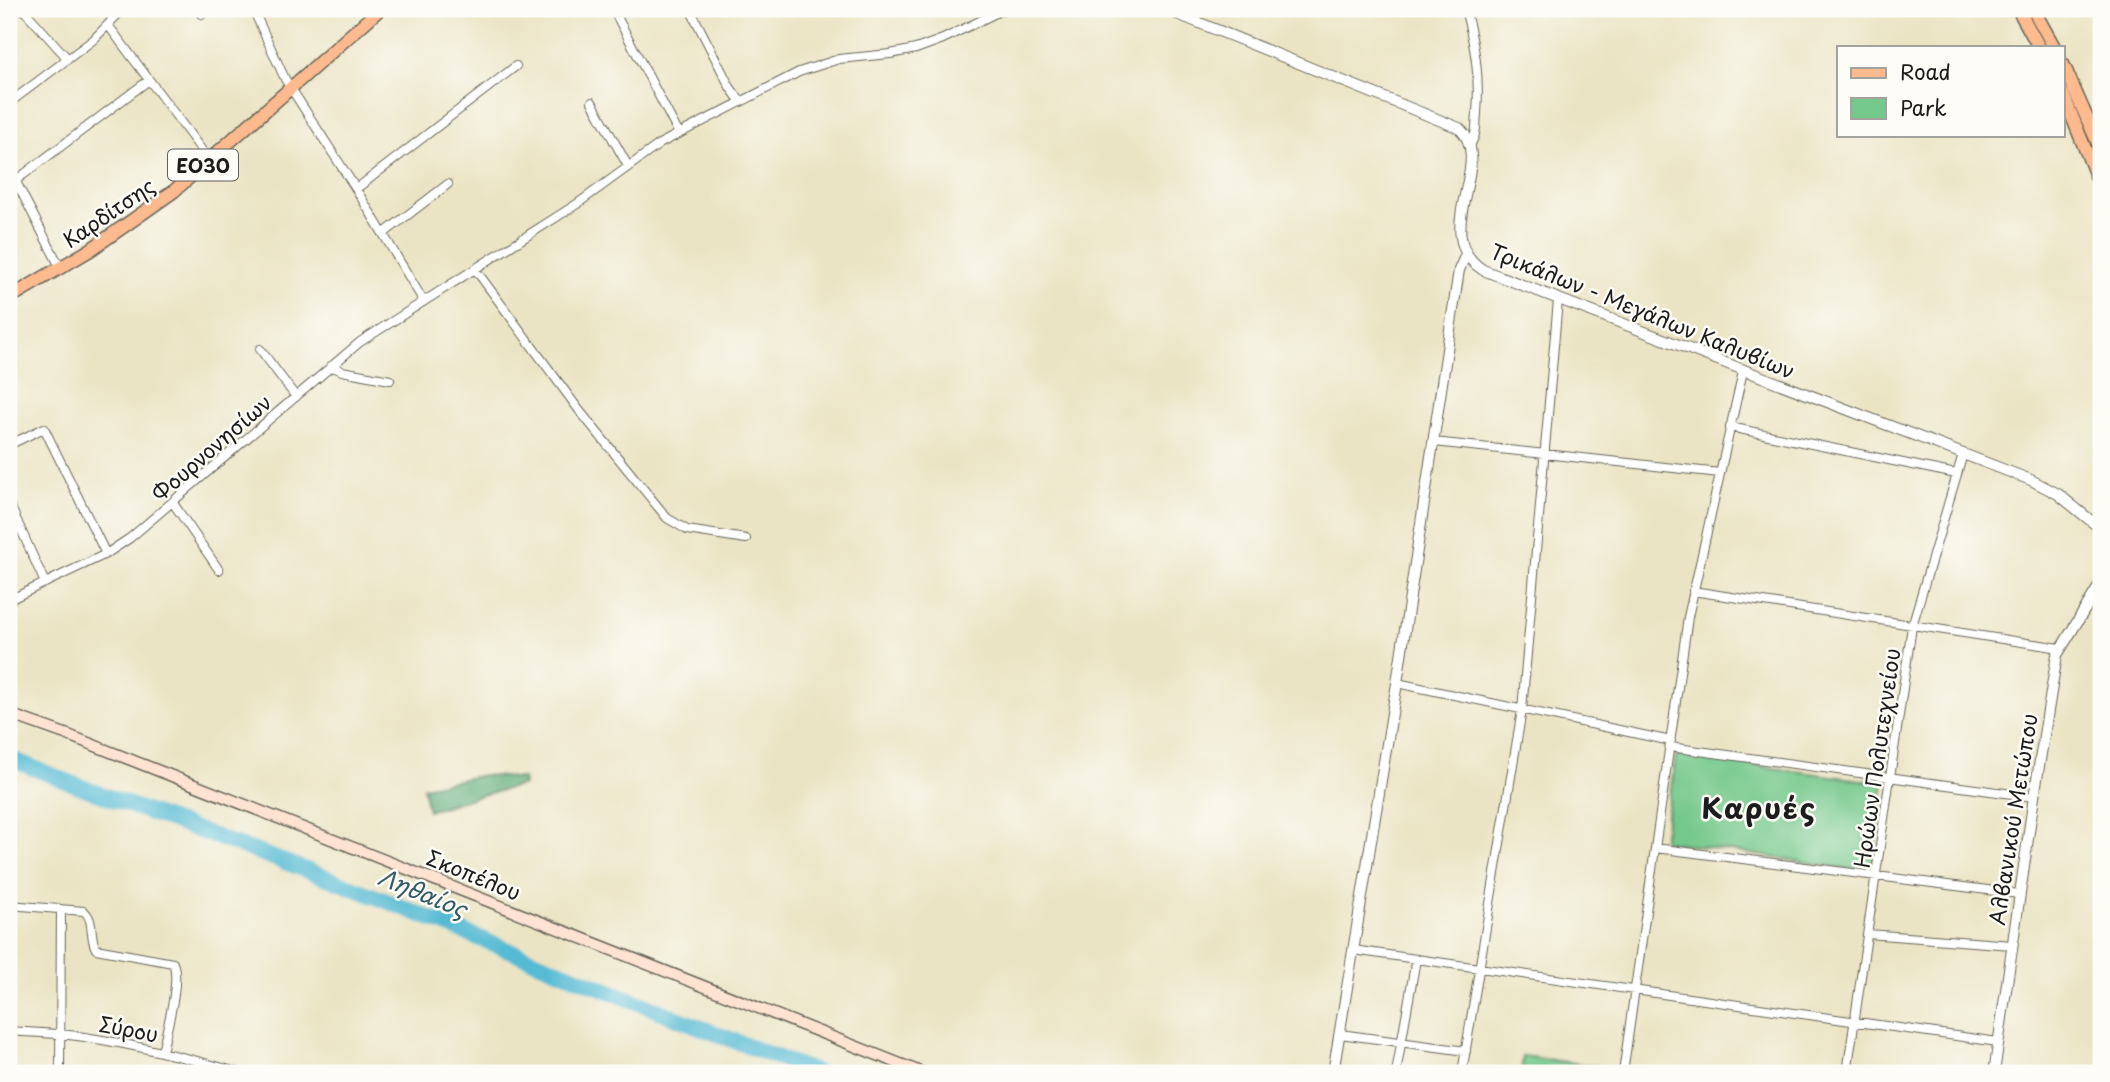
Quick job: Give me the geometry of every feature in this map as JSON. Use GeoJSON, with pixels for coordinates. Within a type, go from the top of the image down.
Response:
{"type":"FeatureCollection","features":[{"type":"Feature","properties":{"kind":"main road","name":"Καρδίτσης"},"geometry":{"type":"LineString","coordinates":[[9,298],[90,250],[142,215],[209,160],[380,9]]}},
{"type":"Feature","properties":{"kind":"main road"},"geometry":{"type":"LineString","coordinates":[[2018,9],[2038,46]]}},
{"type":"Feature","properties":{"kind":"main road"},"geometry":{"type":"LineString","coordinates":[[2033,9],[2053,46]]}},
{"type":"Feature","properties":{"kind":"main road"},"geometry":{"type":"LineString","coordinates":[[2064,66],[2101,150]]}},
{"type":"Feature","properties":{"kind":"main road"},"geometry":{"type":"LineString","coordinates":[[2064,96],[2101,188]]}},
{"type":"Feature","properties":{"kind":"main road","name":"Σκοπέλου"},"geometry":{"type":"LineString","coordinates":[[9,714],[923,1073]]}},
{"type":"Feature","properties":{"kind":"street"},"geometry":{"type":"LineString","coordinates":[[23,9],[68,59]]}},
{"type":"Feature","properties":{"kind":"street"},"geometry":{"type":"LineString","coordinates":[[105,9],[149,80],[209,160]]}},
{"type":"Feature","properties":{"kind":"street"},"geometry":{"type":"LineString","coordinates":[[9,103],[68,59],[123,9]]}},
{"type":"Feature","properties":{"kind":"street"},"geometry":{"type":"LineString","coordinates":[[253,9],[278,67],[423,300]]}},
{"type":"Feature","properties":{"kind":"street"},"geometry":{"type":"LineString","coordinates":[[613,9],[679,134]]}},
{"type":"Feature","properties":{"kind":"street"},"geometry":{"type":"LineString","coordinates":[[690,9],[730,87],[740,101]]}},
{"type":"Feature","properties":{"kind":"street","name":"Φουρνονησίων"},"geometry":{"type":"LineString","coordinates":[[9,600],[106,554],[130,538],[378,329],[577,204],[628,166],[679,134],[815,65],[839,59],[916,49],[1004,9]]}},
{"type":"Feature","properties":{"kind":"street"},"geometry":{"type":"LineString","coordinates":[[1165,9],[1449,123],[1464,132],[1470,145]]}},
{"type":"Feature","properties":{"kind":"street"},"geometry":{"type":"LineString","coordinates":[[1465,9],[1476,50],[1479,78],[1475,132],[1470,145]]}},
{"type":"Feature","properties":{"kind":"street"},"geometry":{"type":"LineString","coordinates":[[356,189],[516,66]]}},
{"type":"Feature","properties":{"kind":"street"},"geometry":{"type":"LineString","coordinates":[[15,181],[149,80]]}},
{"type":"Feature","properties":{"kind":"street"},"geometry":{"type":"LineString","coordinates":[[592,102],[628,166]]}},
{"type":"Feature","properties":{"kind":"street","name":"Τρικάλων - Μεγάλων Καλυβίων"},"geometry":{"type":"LineString","coordinates":[[1470,145],[1471,156],[1461,230],[1462,244],[1469,260],[1483,270],[2046,487],[2101,529]]}},
{"type":"Feature","properties":{"kind":"street"},"geometry":{"type":"LineString","coordinates":[[9,168],[60,267]]}},
{"type":"Feature","properties":{"kind":"street"},"geometry":{"type":"LineString","coordinates":[[383,234],[448,184]]}},
{"type":"Feature","properties":{"kind":"street"},"geometry":{"type":"LineString","coordinates":[[1333,1073],[1397,683],[1459,270],[1466,254]]}},
{"type":"Feature","properties":{"kind":"street"},"geometry":{"type":"LineString","coordinates":[[475,269],[579,410],[667,518],[687,530],[746,539]]}},
{"type":"Feature","properties":{"kind":"street"},"geometry":{"type":"LineString","coordinates":[[1462,1073],[1522,710],[1558,300]]}},
{"type":"Feature","properties":{"kind":"street"},"geometry":{"type":"LineString","coordinates":[[260,349],[296,397]]}},
{"type":"Feature","properties":{"kind":"street"},"geometry":{"type":"LineString","coordinates":[[331,366],[342,371],[390,380]]}},
{"type":"Feature","properties":{"kind":"street"},"geometry":{"type":"LineString","coordinates":[[1622,1073],[1693,591],[1743,371]]}},
{"type":"Feature","properties":{"kind":"street"},"geometry":{"type":"LineString","coordinates":[[1730,427],[1956,474]]}},
{"type":"Feature","properties":{"kind":"street"},"geometry":{"type":"LineString","coordinates":[[9,445],[44,428],[106,554]]}},
{"type":"Feature","properties":{"kind":"street"},"geometry":{"type":"LineString","coordinates":[[1434,442],[1720,473]]}},
{"type":"Feature","properties":{"kind":"street","name":"Ηρώων Πολυτεχνείου"},"geometry":{"type":"LineString","coordinates":[[1847,1073],[1912,626],[1963,454]]}},
{"type":"Feature","properties":{"kind":"street"},"geometry":{"type":"LineString","coordinates":[[9,503],[45,583]]}},
{"type":"Feature","properties":{"kind":"street"},"geometry":{"type":"LineString","coordinates":[[173,503],[219,570]]}},
{"type":"Feature","properties":{"kind":"street","name":"Αλβανικού Μετώπου"},"geometry":{"type":"LineString","coordinates":[[1994,1073],[2055,668],[2060,648],[2101,583]]}},
{"type":"Feature","properties":{"kind":"street"},"geometry":{"type":"LineString","coordinates":[[1693,591],[2060,648]]}},
{"type":"Feature","properties":{"kind":"street"},"geometry":{"type":"LineString","coordinates":[[1397,683],[1671,744],[2034,797]]}},
{"type":"Feature","properties":{"kind":"street"},"geometry":{"type":"LineString","coordinates":[[1655,848],[2019,894]]}},
{"type":"Feature","properties":{"kind":"street"},"geometry":{"type":"LineString","coordinates":[[9,905],[81,911],[88,914],[96,949],[174,964],[174,980],[162,1052]]}},
{"type":"Feature","properties":{"kind":"street"},"geometry":{"type":"LineString","coordinates":[[60,1073],[61,909]]}},
{"type":"Feature","properties":{"kind":"street"},"geometry":{"type":"LineString","coordinates":[[1868,934],[2012,945]]}},
{"type":"Feature","properties":{"kind":"street"},"geometry":{"type":"LineString","coordinates":[[1353,950],[1998,1042]]}},
{"type":"Feature","properties":{"kind":"street"},"geometry":{"type":"LineString","coordinates":[[1396,1073],[1416,959]]}},
{"type":"Feature","properties":{"kind":"street","name":"Σύρου"},"geometry":{"type":"LineString","coordinates":[[9,1031],[61,1034],[162,1052],[240,1073]]}},
{"type":"Feature","properties":{"kind":"street"},"geometry":{"type":"LineString","coordinates":[[1340,1034],[1466,1051]]}},
{"type":"Feature","properties":{"kind":"green space"},"geometry":{"type":"Polygon","coordinates":[[[1676,755],[1884,783],[1872,872],[1663,841],[1676,755]]]}},
{"type":"Feature","properties":{"kind":"green space"},"geometry":{"type":"Polygon","coordinates":[[[483,775],[523,779],[524,785],[428,811],[423,787],[483,775]]]}},
{"type":"Feature","properties":{"kind":"green space"},"geometry":{"type":"Polygon","coordinates":[[[1523,1056],[1610,1068],[1609,1073],[1521,1073],[1523,1056]]]}},
{"type":"Feature","properties":{"kind":"waterway","name":"Ληθαίος"},"geometry":{"type":"LineString","coordinates":[[9,758],[351,887],[818,1073]]}},
{"type":"Feature","properties":{"kind":"district","name":"Καρυές"},"geometry":{"type":"Point","coordinates":[1759,807]}}]}
